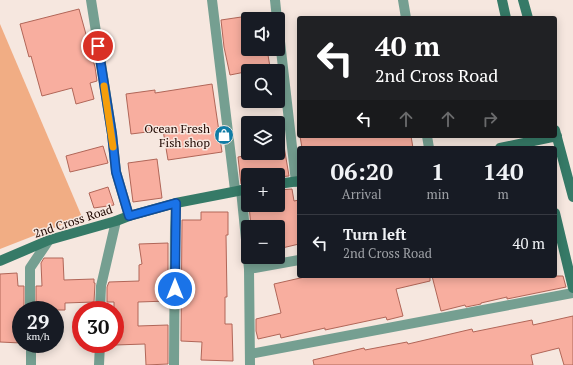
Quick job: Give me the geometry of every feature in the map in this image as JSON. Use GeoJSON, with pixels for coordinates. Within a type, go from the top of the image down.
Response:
{"type":"FeatureCollection","features":[{"type":"Feature","properties":{"kind":"street"},"geometry":{"type":"LineString","coordinates":[[91,0],[112,134],[116,172],[129,216]]}},
{"type":"Feature","properties":{"kind":"street"},"geometry":{"type":"LineString","coordinates":[[212,0],[241,190]]}},
{"type":"Feature","properties":{"kind":"street"},"geometry":{"type":"LineString","coordinates":[[275,0],[277,12]]}},
{"type":"Feature","properties":{"kind":"street"},"geometry":{"type":"LineString","coordinates":[[403,0],[406,16]]}},
{"type":"Feature","properties":{"kind":"street"},"geometry":{"type":"LineString","coordinates":[[502,0],[506,16]]}},
{"type":"Feature","properties":{"kind":"street"},"geometry":{"type":"LineString","coordinates":[[523,0],[527,16]]}},
{"type":"Feature","properties":{"kind":"street"},"geometry":{"type":"LineString","coordinates":[[282,56],[297,182],[285,183]]}},
{"type":"Feature","properties":{"kind":"street"},"geometry":{"type":"LineString","coordinates":[[557,137],[573,197]]}},
{"type":"Feature","properties":{"kind":"street"},"geometry":{"type":"LineString","coordinates":[[511,146],[539,141]]}},
{"type":"Feature","properties":{"kind":"street","name":"2nd Cross Road"},"geometry":{"type":"LineString","coordinates":[[0,261],[49,240],[129,216],[176,203],[241,190]]}},
{"type":"Feature","properties":{"kind":"street"},"geometry":{"type":"LineString","coordinates":[[174,365],[176,203]]}},
{"type":"Feature","properties":{"kind":"street"},"geometry":{"type":"LineString","coordinates":[[243,212],[249,269],[250,365]]}},
{"type":"Feature","properties":{"kind":"street"},"geometry":{"type":"LineString","coordinates":[[100,301],[101,286],[116,221]]}},
{"type":"Feature","properties":{"kind":"street"},"geometry":{"type":"LineString","coordinates":[[557,224],[573,288]]}},
{"type":"Feature","properties":{"kind":"street"},"geometry":{"type":"LineString","coordinates":[[30,301],[30,268],[49,240]]}},
{"type":"Feature","properties":{"kind":"street"},"geometry":{"type":"LineString","coordinates":[[249,269],[297,260]]}},
{"type":"Feature","properties":{"kind":"street"},"geometry":{"type":"LineString","coordinates":[[250,354],[573,293]]}},
{"type":"Feature","properties":{"kind":"street"},"geometry":{"type":"LineString","coordinates":[[31,353],[31,365]]}},
{"type":"Feature","properties":{"kind":"street"},"geometry":{"type":"LineString","coordinates":[[99,365],[100,353]]}},
{"type":"Feature","properties":{"kind":"shaded area"},"geometry":{"type":"Polygon","coordinates":[[[0,24],[82,217],[0,249],[0,24]]]}},
{"type":"Feature","properties":{"kind":"building"},"geometry":{"type":"Polygon","coordinates":[[[79,9],[95,67],[97,81],[90,83],[94,99],[76,104],[72,88],[42,96],[20,24],[79,9]]]}},
{"type":"Feature","properties":{"kind":"building"},"geometry":{"type":"Polygon","coordinates":[[[241,17],[241,56],[268,56],[270,64],[241,64],[241,73],[230,75],[224,47],[221,20],[241,17]]]}},
{"type":"Feature","properties":{"kind":"building"},"geometry":{"type":"Polygon","coordinates":[[[212,84],[222,152],[168,160],[163,130],[131,134],[126,94],[155,90],[155,93],[212,84]]]}},
{"type":"Feature","properties":{"kind":"building"},"geometry":{"type":"Polygon","coordinates":[[[300,138],[411,138],[413,146],[302,146],[300,138]]]}},
{"type":"Feature","properties":{"kind":"building"},"geometry":{"type":"Polygon","coordinates":[[[103,146],[108,163],[70,172],[66,156],[103,146]]]}},
{"type":"Feature","properties":{"kind":"building"},"geometry":{"type":"Polygon","coordinates":[[[285,152],[289,176],[285,176],[285,168],[241,168],[241,184],[238,157],[241,156],[241,160],[285,160],[285,152]]]}},
{"type":"Feature","properties":{"kind":"building"},"geometry":{"type":"Polygon","coordinates":[[[157,159],[162,198],[133,202],[128,163],[157,159]]]}},
{"type":"Feature","properties":{"kind":"building"},"geometry":{"type":"Polygon","coordinates":[[[108,187],[114,205],[94,208],[89,193],[108,187]]]}},
{"type":"Feature","properties":{"kind":"building"},"geometry":{"type":"Polygon","coordinates":[[[292,189],[294,201],[297,200],[297,244],[285,247],[285,220],[250,220],[250,212],[285,212],[285,190],[292,189]]]}},
{"type":"Feature","properties":{"kind":"building"},"geometry":{"type":"Polygon","coordinates":[[[201,212],[228,212],[228,235],[226,235],[227,297],[225,297],[225,324],[232,324],[233,361],[201,360],[202,342],[181,341],[182,220],[201,220],[201,212]]]}},
{"type":"Feature","properties":{"kind":"building"},"geometry":{"type":"Polygon","coordinates":[[[168,243],[168,301],[138,302],[138,326],[168,325],[168,364],[146,365],[145,344],[124,345],[124,301],[107,301],[107,287],[109,282],[139,281],[139,265],[142,264],[139,244],[168,243]]]}},
{"type":"Feature","properties":{"kind":"building"},"geometry":{"type":"Polygon","coordinates":[[[44,258],[63,258],[64,280],[94,279],[94,301],[72,301],[72,303],[65,303],[64,310],[64,301],[36,301],[36,286],[42,286],[41,263],[44,258]]]}},
{"type":"Feature","properties":{"kind":"building"},"geometry":{"type":"Polygon","coordinates":[[[17,273],[18,286],[24,286],[24,301],[12,301],[12,343],[0,342],[0,274],[17,273]]]}},
{"type":"Feature","properties":{"kind":"building"},"geometry":{"type":"Polygon","coordinates":[[[557,276],[563,276],[566,287],[507,299],[507,297],[466,307],[465,305],[441,311],[433,278],[557,278],[557,276]]]}},
{"type":"Feature","properties":{"kind":"building"},"geometry":{"type":"Polygon","coordinates":[[[300,278],[430,278],[430,281],[396,289],[403,316],[387,320],[386,317],[325,330],[325,328],[281,338],[280,334],[258,339],[256,319],[281,313],[274,284],[300,278]]]}},
{"type":"Feature","properties":{"kind":"building"},"geometry":{"type":"Polygon","coordinates":[[[573,316],[573,365],[564,365],[559,348],[531,355],[533,365],[314,365],[313,360],[364,348],[365,350],[407,342],[408,344],[472,329],[473,332],[532,320],[533,325],[573,316]]]}},
{"type":"Feature","properties":{"kind":"slow traffic"},"geometry":{"type":"LineString","coordinates":[[104,86],[113,147]]}},
{"type":"Feature","properties":{"kind":"place","name":"Ocean Fresh Fish shop"},"geometry":{"type":"Point","coordinates":[224,135]}},
{"type":"Feature","properties":{"kind":"route"},"geometry":{"type":"LineString","coordinates":[[98,46],[112,134],[116,172],[129,216],[176,203],[175,289]]}}]}
